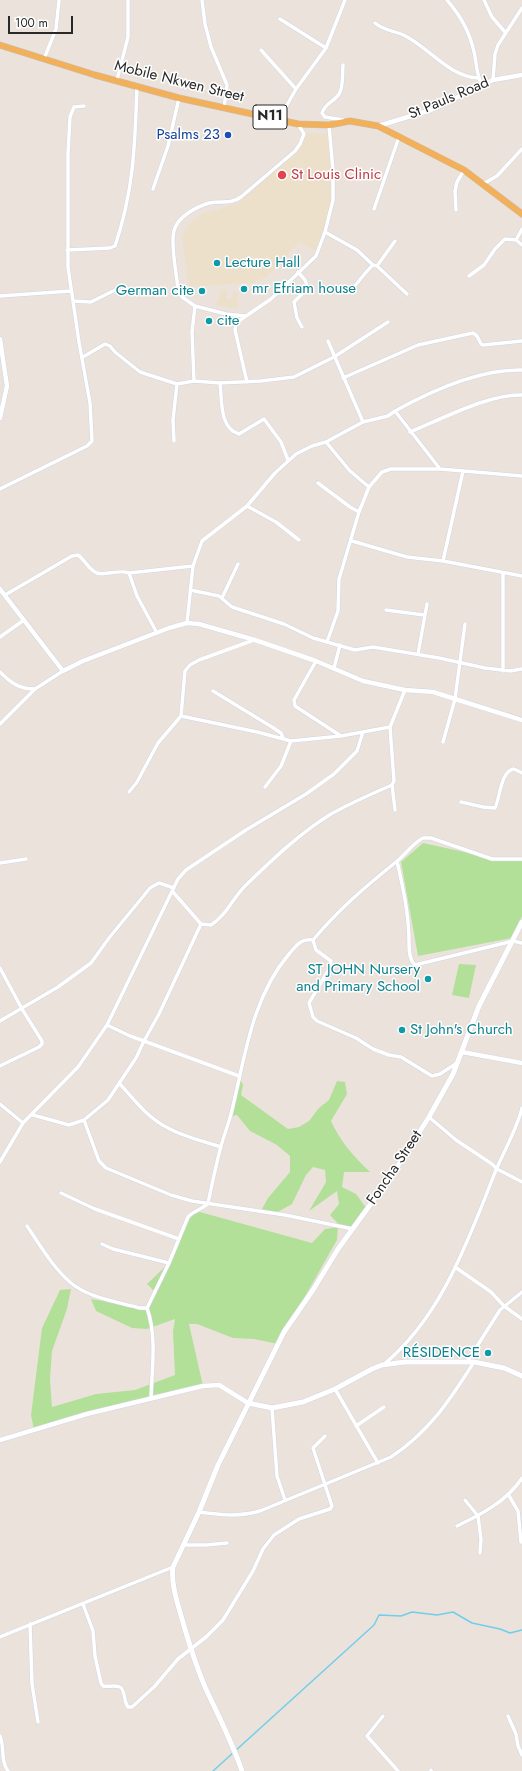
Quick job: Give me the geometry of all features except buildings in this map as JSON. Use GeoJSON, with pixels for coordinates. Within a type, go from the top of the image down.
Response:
{"type":"FeatureCollection","features":[{"type":"Feature","properties":{"kind":"highway","name":"Mobile Nkwen Street"},"geometry":{"type":"LineString","coordinates":[[0,45],[95,75],[179,98],[298,124],[329,125],[350,121],[378,126],[464,170],[522,214]]}},
{"type":"Feature","properties":{"kind":"main road","name":"Foncha Street"},"geometry":{"type":"LineString","coordinates":[[173,1567],[185,1545],[218,1465],[284,1332],[353,1229],[402,1161],[430,1117],[458,1062],[479,1006],[522,922]]}},
{"type":"Feature","properties":{"kind":"main road"},"geometry":{"type":"LineString","coordinates":[[248,1403],[272,1408],[303,1402],[335,1389],[382,1365],[414,1362],[474,1362],[504,1368],[522,1376]]}},
{"type":"Feature","properties":{"kind":"main road"},"geometry":{"type":"LineString","coordinates":[[173,1567],[172,1576],[176,1596],[192,1648],[205,1685],[233,1746],[242,1771]]}},
{"type":"Feature","properties":{"kind":"street"},"geometry":{"type":"LineString","coordinates":[[44,59],[56,29],[59,0]]}},
{"type":"Feature","properties":{"kind":"street"},"geometry":{"type":"LineString","coordinates":[[117,80],[128,37],[128,0]]}},
{"type":"Feature","properties":{"kind":"street"},"geometry":{"type":"LineString","coordinates":[[202,0],[205,24],[211,47],[227,85],[224,108]]}},
{"type":"Feature","properties":{"kind":"street"},"geometry":{"type":"LineString","coordinates":[[279,119],[296,88],[326,48],[345,0]]}},
{"type":"Feature","properties":{"kind":"street"},"geometry":{"type":"LineString","coordinates":[[447,0],[456,11],[470,38],[478,78],[482,85]]}},
{"type":"Feature","properties":{"kind":"street"},"geometry":{"type":"LineString","coordinates":[[484,0],[492,17],[505,32]]}},
{"type":"Feature","properties":{"kind":"street"},"geometry":{"type":"LineString","coordinates":[[493,80],[495,54],[505,32],[522,8]]}},
{"type":"Feature","properties":{"kind":"street"},"geometry":{"type":"LineString","coordinates":[[515,19],[522,18]]}},
{"type":"Feature","properties":{"kind":"street"},"geometry":{"type":"LineString","coordinates":[[280,20],[326,48]]}},
{"type":"Feature","properties":{"kind":"street"},"geometry":{"type":"LineString","coordinates":[[375,23],[385,30],[409,38],[432,56],[464,76],[478,78]]}},
{"type":"Feature","properties":{"kind":"street"},"geometry":{"type":"LineString","coordinates":[[261,50],[296,88]]}},
{"type":"Feature","properties":{"kind":"street"},"geometry":{"type":"LineString","coordinates":[[343,65],[342,88],[338,95],[324,107],[322,113],[325,118],[350,121]]}},
{"type":"Feature","properties":{"kind":"street","name":"St Pauls Road"},"geometry":{"type":"LineString","coordinates":[[378,126],[431,110],[493,80],[522,75]]}},
{"type":"Feature","properties":{"kind":"street"},"geometry":{"type":"LineString","coordinates":[[67,250],[110,248],[115,246],[132,178],[135,153],[137,86]]}},
{"type":"Feature","properties":{"kind":"street"},"geometry":{"type":"LineString","coordinates":[[153,189],[168,146],[179,98]]}},
{"type":"Feature","properties":{"kind":"street"},"geometry":{"type":"LineString","coordinates":[[0,489],[87,446],[92,441],[90,403],[71,291],[67,250],[70,117],[74,107],[84,106]]}},
{"type":"Feature","properties":{"kind":"street"},"geometry":{"type":"LineString","coordinates":[[246,316],[226,314],[195,306],[182,297],[178,290],[173,234],[177,224],[187,214],[208,203],[234,202],[295,151],[304,134],[298,124]]}},
{"type":"Feature","properties":{"kind":"street"},"geometry":{"type":"LineString","coordinates":[[247,382],[235,330],[236,324],[253,310],[271,299],[316,256],[325,232],[334,193],[334,171],[329,125]]}},
{"type":"Feature","properties":{"kind":"street"},"geometry":{"type":"LineString","coordinates":[[374,209],[399,137]]}},
{"type":"Feature","properties":{"kind":"street"},"geometry":{"type":"LineString","coordinates":[[483,184],[497,176],[522,149]]}},
{"type":"Feature","properties":{"kind":"street"},"geometry":{"type":"LineString","coordinates":[[456,210],[456,191],[458,182],[464,170]]}},
{"type":"Feature","properties":{"kind":"street"},"geometry":{"type":"LineString","coordinates":[[516,240],[522,229]]}},
{"type":"Feature","properties":{"kind":"street"},"geometry":{"type":"LineString","coordinates":[[325,232],[357,250],[406,294]]}},
{"type":"Feature","properties":{"kind":"street"},"geometry":{"type":"LineString","coordinates":[[469,276],[484,265],[495,249],[505,239],[516,240],[522,245]]}},
{"type":"Feature","properties":{"kind":"street"},"geometry":{"type":"LineString","coordinates":[[348,293],[359,283],[362,276],[375,265],[395,241]]}},
{"type":"Feature","properties":{"kind":"street"},"geometry":{"type":"LineString","coordinates":[[298,272],[305,280],[308,288],[294,302],[297,318],[302,327]]}},
{"type":"Feature","properties":{"kind":"street"},"geometry":{"type":"LineString","coordinates":[[73,301],[91,302],[117,289]]}},
{"type":"Feature","properties":{"kind":"street"},"geometry":{"type":"LineString","coordinates":[[0,296],[71,291]]}},
{"type":"Feature","properties":{"kind":"street"},"geometry":{"type":"LineString","coordinates":[[194,381],[192,332],[195,306]]}},
{"type":"Feature","properties":{"kind":"street"},"geometry":{"type":"LineString","coordinates":[[82,357],[105,344],[110,346],[115,352],[140,372],[177,384],[194,381],[220,383],[247,382],[294,377],[334,357],[388,322]]}},
{"type":"Feature","properties":{"kind":"street"},"geometry":{"type":"LineString","coordinates":[[343,378],[411,348],[473,333],[477,336],[481,344],[484,345],[522,341]]}},
{"type":"Feature","properties":{"kind":"street"},"geometry":{"type":"LineString","coordinates":[[0,339],[7,386],[0,418]]}},
{"type":"Feature","properties":{"kind":"street"},"geometry":{"type":"LineString","coordinates":[[328,340],[363,422]]}},
{"type":"Feature","properties":{"kind":"street"},"geometry":{"type":"LineString","coordinates":[[187,623],[193,566],[202,541],[247,506],[288,460],[312,446],[326,442],[363,422],[388,416],[428,394],[486,374],[522,370]]}},
{"type":"Feature","properties":{"kind":"street"},"geometry":{"type":"LineString","coordinates":[[220,383],[226,424],[234,432],[239,434],[261,420],[266,420],[285,448],[288,460]]}},
{"type":"Feature","properties":{"kind":"street"},"geometry":{"type":"LineString","coordinates":[[174,441],[173,420],[177,384]]}},
{"type":"Feature","properties":{"kind":"street"},"geometry":{"type":"LineString","coordinates":[[410,432],[491,400],[508,396],[522,395]]}},
{"type":"Feature","properties":{"kind":"street"},"geometry":{"type":"LineString","coordinates":[[395,411],[440,469]]}},
{"type":"Feature","properties":{"kind":"street"},"geometry":{"type":"LineString","coordinates":[[326,442],[350,471],[369,487]]}},
{"type":"Feature","properties":{"kind":"street"},"geometry":{"type":"LineString","coordinates":[[327,642],[338,610],[339,579],[352,541],[358,512],[369,487],[382,472],[391,469],[440,469],[522,476]]}},
{"type":"Feature","properties":{"kind":"street"},"geometry":{"type":"LineString","coordinates":[[443,561],[463,471]]}},
{"type":"Feature","properties":{"kind":"street"},"geometry":{"type":"LineString","coordinates":[[318,483],[350,508],[358,512]]}},
{"type":"Feature","properties":{"kind":"street"},"geometry":{"type":"LineString","coordinates":[[247,506],[276,522],[299,540]]}},
{"type":"Feature","properties":{"kind":"street"},"geometry":{"type":"LineString","coordinates":[[352,541],[407,557],[443,561],[522,576]]}},
{"type":"Feature","properties":{"kind":"street"},"geometry":{"type":"LineString","coordinates":[[4,595],[72,556],[78,555],[83,558],[94,572],[100,574],[124,571],[129,573],[193,566]]}},
{"type":"Feature","properties":{"kind":"street"},"geometry":{"type":"LineString","coordinates":[[222,598],[238,564]]}},
{"type":"Feature","properties":{"kind":"street"},"geometry":{"type":"LineString","coordinates":[[503,572],[503,671]]}},
{"type":"Feature","properties":{"kind":"street"},"geometry":{"type":"LineString","coordinates":[[129,573],[137,596],[157,633]]}},
{"type":"Feature","properties":{"kind":"street"},"geometry":{"type":"LineString","coordinates":[[0,589],[63,671]]}},
{"type":"Feature","properties":{"kind":"street"},"geometry":{"type":"LineString","coordinates":[[190,590],[222,598],[232,607],[279,622],[313,638],[355,650],[374,647],[503,671],[522,669]]}},
{"type":"Feature","properties":{"kind":"street"},"geometry":{"type":"LineString","coordinates":[[418,654],[427,604]]}},
{"type":"Feature","properties":{"kind":"street"},"geometry":{"type":"LineString","coordinates":[[386,610],[424,615]]}},
{"type":"Feature","properties":{"kind":"street"},"geometry":{"type":"LineString","coordinates":[[0,638],[24,620]]}},
{"type":"Feature","properties":{"kind":"street"},"geometry":{"type":"LineString","coordinates":[[0,724],[35,689],[63,671],[83,661],[169,628],[187,623],[210,627],[255,640],[334,668],[363,681],[405,690],[433,692],[522,720]]}},
{"type":"Feature","properties":{"kind":"street"},"geometry":{"type":"LineString","coordinates":[[443,742],[455,699],[465,624]]}},
{"type":"Feature","properties":{"kind":"street"},"geometry":{"type":"LineString","coordinates":[[129,792],[137,782],[158,743],[181,716],[185,671],[190,665],[199,660],[255,640]]}},
{"type":"Feature","properties":{"kind":"street"},"geometry":{"type":"LineString","coordinates":[[334,668],[340,645]]}},
{"type":"Feature","properties":{"kind":"street"},"geometry":{"type":"LineString","coordinates":[[316,662],[294,700],[295,706],[341,736]]}},
{"type":"Feature","properties":{"kind":"street"},"geometry":{"type":"LineString","coordinates":[[0,672],[12,684],[24,689],[35,689]]}},
{"type":"Feature","properties":{"kind":"street"},"geometry":{"type":"LineString","coordinates":[[395,810],[392,785],[394,781],[390,727],[405,690]]}},
{"type":"Feature","properties":{"kind":"street"},"geometry":{"type":"LineString","coordinates":[[213,691],[281,733],[283,738]]}},
{"type":"Feature","properties":{"kind":"street"},"geometry":{"type":"LineString","coordinates":[[181,716],[291,741],[341,736],[390,727]]}},
{"type":"Feature","properties":{"kind":"street"},"geometry":{"type":"LineString","coordinates":[[0,1162],[23,1124],[78,1067],[107,1025],[178,879],[186,870],[334,774],[357,751],[363,732]]}},
{"type":"Feature","properties":{"kind":"street"},"geometry":{"type":"LineString","coordinates":[[265,787],[281,766],[291,741]]}},
{"type":"Feature","properties":{"kind":"street"},"geometry":{"type":"LineString","coordinates":[[462,802],[495,808],[504,777],[509,770],[514,769],[522,773]]}},
{"type":"Feature","properties":{"kind":"street"},"geometry":{"type":"LineString","coordinates":[[0,1021],[22,1009],[91,963],[109,938],[150,888],[159,883],[173,890],[201,924],[211,925],[227,910],[239,891],[267,865],[311,829],[352,803],[392,785]]}},
{"type":"Feature","properties":{"kind":"street"},"geometry":{"type":"LineString","coordinates":[[313,940],[337,912],[424,838],[431,838],[492,859],[522,859]]}},
{"type":"Feature","properties":{"kind":"street"},"geometry":{"type":"LineString","coordinates":[[0,862],[26,859]]}},
{"type":"Feature","properties":{"kind":"street"},"geometry":{"type":"LineString","coordinates":[[397,861],[407,909],[409,949],[415,965],[513,941],[522,942]]}},
{"type":"Feature","properties":{"kind":"street"},"geometry":{"type":"LineString","coordinates":[[33,1115],[69,1125],[84,1120],[108,1100],[120,1084],[159,1014],[201,924]]}},
{"type":"Feature","properties":{"kind":"street"},"geometry":{"type":"LineString","coordinates":[[151,1398],[153,1335],[151,1320],[147,1308],[169,1263],[188,1217],[193,1211],[203,1208],[208,1203],[254,1019],[264,991],[282,962],[300,941],[306,939],[313,940]]}},
{"type":"Feature","properties":{"kind":"street"},"geometry":{"type":"LineString","coordinates":[[313,940],[316,950],[330,961],[329,969],[309,1003],[313,1017],[317,1021],[356,1038],[373,1050],[389,1055],[401,1056],[432,1076],[440,1074],[458,1062]]}},
{"type":"Feature","properties":{"kind":"street"},"geometry":{"type":"LineString","coordinates":[[0,968],[22,1009],[42,1040],[42,1044],[39,1047],[0,1066]]}},
{"type":"Feature","properties":{"kind":"street"},"geometry":{"type":"LineString","coordinates":[[107,1025],[130,1036],[239,1076]]}},
{"type":"Feature","properties":{"kind":"street"},"geometry":{"type":"LineString","coordinates":[[462,1052],[522,1063]]}},
{"type":"Feature","properties":{"kind":"street"},"geometry":{"type":"LineString","coordinates":[[120,1084],[136,1103],[167,1128],[186,1136],[221,1147]]}},
{"type":"Feature","properties":{"kind":"street"},"geometry":{"type":"LineString","coordinates":[[0,1104],[23,1124]]}},
{"type":"Feature","properties":{"kind":"street"},"geometry":{"type":"LineString","coordinates":[[382,1365],[403,1346],[419,1326],[437,1299],[455,1266],[472,1231],[522,1108]]}},
{"type":"Feature","properties":{"kind":"street"},"geometry":{"type":"LineString","coordinates":[[430,1117],[456,1140],[497,1169],[522,1182]]}},
{"type":"Feature","properties":{"kind":"street"},"geometry":{"type":"LineString","coordinates":[[84,1120],[99,1160],[106,1168],[171,1195],[192,1201],[285,1215],[353,1229]]}},
{"type":"Feature","properties":{"kind":"street"},"geometry":{"type":"LineString","coordinates":[[61,1193],[95,1209],[179,1239]]}},
{"type":"Feature","properties":{"kind":"street"},"geometry":{"type":"LineString","coordinates":[[27,1226],[52,1262],[71,1283],[94,1295],[140,1308],[147,1308]]}},
{"type":"Feature","properties":{"kind":"street"},"geometry":{"type":"LineString","coordinates":[[102,1244],[113,1249],[169,1263]]}},
{"type":"Feature","properties":{"kind":"street"},"geometry":{"type":"LineString","coordinates":[[455,1266],[491,1292],[504,1306],[522,1319]]}},
{"type":"Feature","properties":{"kind":"street"},"geometry":{"type":"LineString","coordinates":[[467,1362],[504,1306],[522,1292]]}},
{"type":"Feature","properties":{"kind":"street"},"geometry":{"type":"LineString","coordinates":[[199,1512],[233,1516],[246,1515],[378,1463],[406,1447],[432,1422],[447,1405],[474,1362]]}},
{"type":"Feature","properties":{"kind":"street"},"geometry":{"type":"LineString","coordinates":[[0,1440],[151,1398],[213,1384],[248,1403]]}},
{"type":"Feature","properties":{"kind":"street"},"geometry":{"type":"LineString","coordinates":[[335,1389],[378,1463]]}},
{"type":"Feature","properties":{"kind":"street"},"geometry":{"type":"LineString","coordinates":[[356,1426],[384,1407]]}},
{"type":"Feature","properties":{"kind":"street"},"geometry":{"type":"LineString","coordinates":[[272,1408],[277,1476],[285,1500]]}},
{"type":"Feature","properties":{"kind":"street"},"geometry":{"type":"LineString","coordinates":[[83,1604],[93,1631],[95,1656],[101,1683],[103,1686],[120,1687],[122,1689],[126,1704],[128,1707],[132,1707],[154,1687],[178,1659],[206,1637],[227,1616],[253,1571],[263,1550],[274,1535],[299,1519],[330,1509],[332,1506],[313,1448],[324,1436]]}},
{"type":"Feature","properties":{"kind":"street"},"geometry":{"type":"LineString","coordinates":[[457,1526],[478,1516],[508,1494],[522,1478]]}},
{"type":"Feature","properties":{"kind":"street"},"geometry":{"type":"LineString","coordinates":[[508,1494],[518,1512],[521,1542]]}},
{"type":"Feature","properties":{"kind":"street"},"geometry":{"type":"LineString","coordinates":[[465,1500],[478,1516],[481,1539],[480,1553]]}},
{"type":"Feature","properties":{"kind":"street"},"geometry":{"type":"LineString","coordinates":[[185,1545],[227,1543]]}},
{"type":"Feature","properties":{"kind":"street"},"geometry":{"type":"LineString","coordinates":[[0,1637],[173,1567]]}},
{"type":"Feature","properties":{"kind":"street"},"geometry":{"type":"LineString","coordinates":[[30,1624],[32,1684],[38,1722]]}},
{"type":"Feature","properties":{"kind":"street"},"geometry":{"type":"LineString","coordinates":[[383,1716],[367,1736],[398,1771]]}},
{"type":"Feature","properties":{"kind":"street"},"geometry":{"type":"LineString","coordinates":[[508,1716],[516,1734],[522,1755]]}},
{"type":"Feature","properties":{"kind":"street"},"geometry":{"type":"LineString","coordinates":[[0,1736],[2,1742],[3,1764],[8,1771]]}},
{"type":"Feature","properties":{"kind":"shaded area"},"geometry":{"type":"Polygon","coordinates":[[[304,133],[333,134],[332,207],[317,252],[299,242],[267,277],[252,283],[189,287],[182,239],[184,231],[202,214],[237,204],[270,173],[293,156],[302,144],[304,133]]]}},
{"type":"Feature","properties":{"kind":"shaded area"},"geometry":{"type":"Polygon","coordinates":[[[221,289],[227,291],[226,298],[231,300],[233,291],[238,292],[237,309],[216,305],[221,289]]]}},
{"type":"Feature","properties":{"kind":"green space"},"geometry":{"type":"Polygon","coordinates":[[[423,843],[501,860],[522,860],[522,916],[512,938],[418,956],[401,862],[423,843]]]}},
{"type":"Feature","properties":{"kind":"green space"},"geometry":{"type":"Polygon","coordinates":[[[459,964],[476,965],[469,998],[452,995],[459,964]]]}},
{"type":"Feature","properties":{"kind":"green space"},"geometry":{"type":"Polygon","coordinates":[[[240,1078],[243,1085],[241,1095],[288,1129],[299,1127],[309,1121],[319,1108],[329,1100],[337,1081],[345,1082],[347,1094],[331,1121],[348,1148],[358,1161],[370,1172],[344,1172],[342,1187],[356,1194],[367,1209],[353,1229],[342,1228],[330,1215],[339,1204],[337,1191],[309,1211],[326,1182],[325,1170],[313,1167],[306,1175],[292,1204],[276,1213],[262,1209],[268,1198],[290,1172],[290,1156],[277,1145],[250,1131],[237,1115],[231,1116],[240,1078]]]}},
{"type":"Feature","properties":{"kind":"green space"},"geometry":{"type":"Polygon","coordinates":[[[200,1212],[312,1243],[325,1229],[338,1227],[337,1240],[278,1344],[254,1339],[233,1338],[197,1324],[189,1324],[203,1386],[34,1430],[31,1415],[42,1328],[60,1290],[71,1289],[67,1309],[52,1351],[50,1379],[52,1407],[96,1394],[135,1390],[175,1375],[173,1331],[175,1319],[147,1329],[132,1328],[96,1311],[91,1299],[147,1308],[155,1292],[147,1284],[169,1263],[190,1218],[193,1214],[200,1212]]]}},
{"type":"Feature","properties":{"kind":"waterway"},"geometry":{"type":"LineString","coordinates":[[213,1771],[374,1625],[379,1615],[401,1616],[412,1612],[437,1615],[453,1612],[472,1623],[500,1629],[510,1633],[522,1630]]}},
{"type":"Feature","properties":{"kind":"place","name":"Psalms 23"},"geometry":{"type":"Point","coordinates":[228,135]}},
{"type":"Feature","properties":{"kind":"place","name":"St Louis Clinic"},"geometry":{"type":"Point","coordinates":[282,175]}},
{"type":"Feature","properties":{"kind":"place","name":"Lecture Hall"},"geometry":{"type":"Point","coordinates":[217,263]}},
{"type":"Feature","properties":{"kind":"place","name":"mr Efriam house"},"geometry":{"type":"Point","coordinates":[244,289]}},
{"type":"Feature","properties":{"kind":"place","name":"German cite"},"geometry":{"type":"Point","coordinates":[202,291]}},
{"type":"Feature","properties":{"kind":"place","name":"cite"},"geometry":{"type":"Point","coordinates":[209,321]}},
{"type":"Feature","properties":{"kind":"place","name":"ST JOHN Nursery and Primary School"},"geometry":{"type":"Point","coordinates":[428,979]}},
{"type":"Feature","properties":{"kind":"place","name":"St John's Church"},"geometry":{"type":"Point","coordinates":[402,1030]}},
{"type":"Feature","properties":{"kind":"place","name":"RÉSIDENCE"},"geometry":{"type":"Point","coordinates":[488,1353]}}]}
